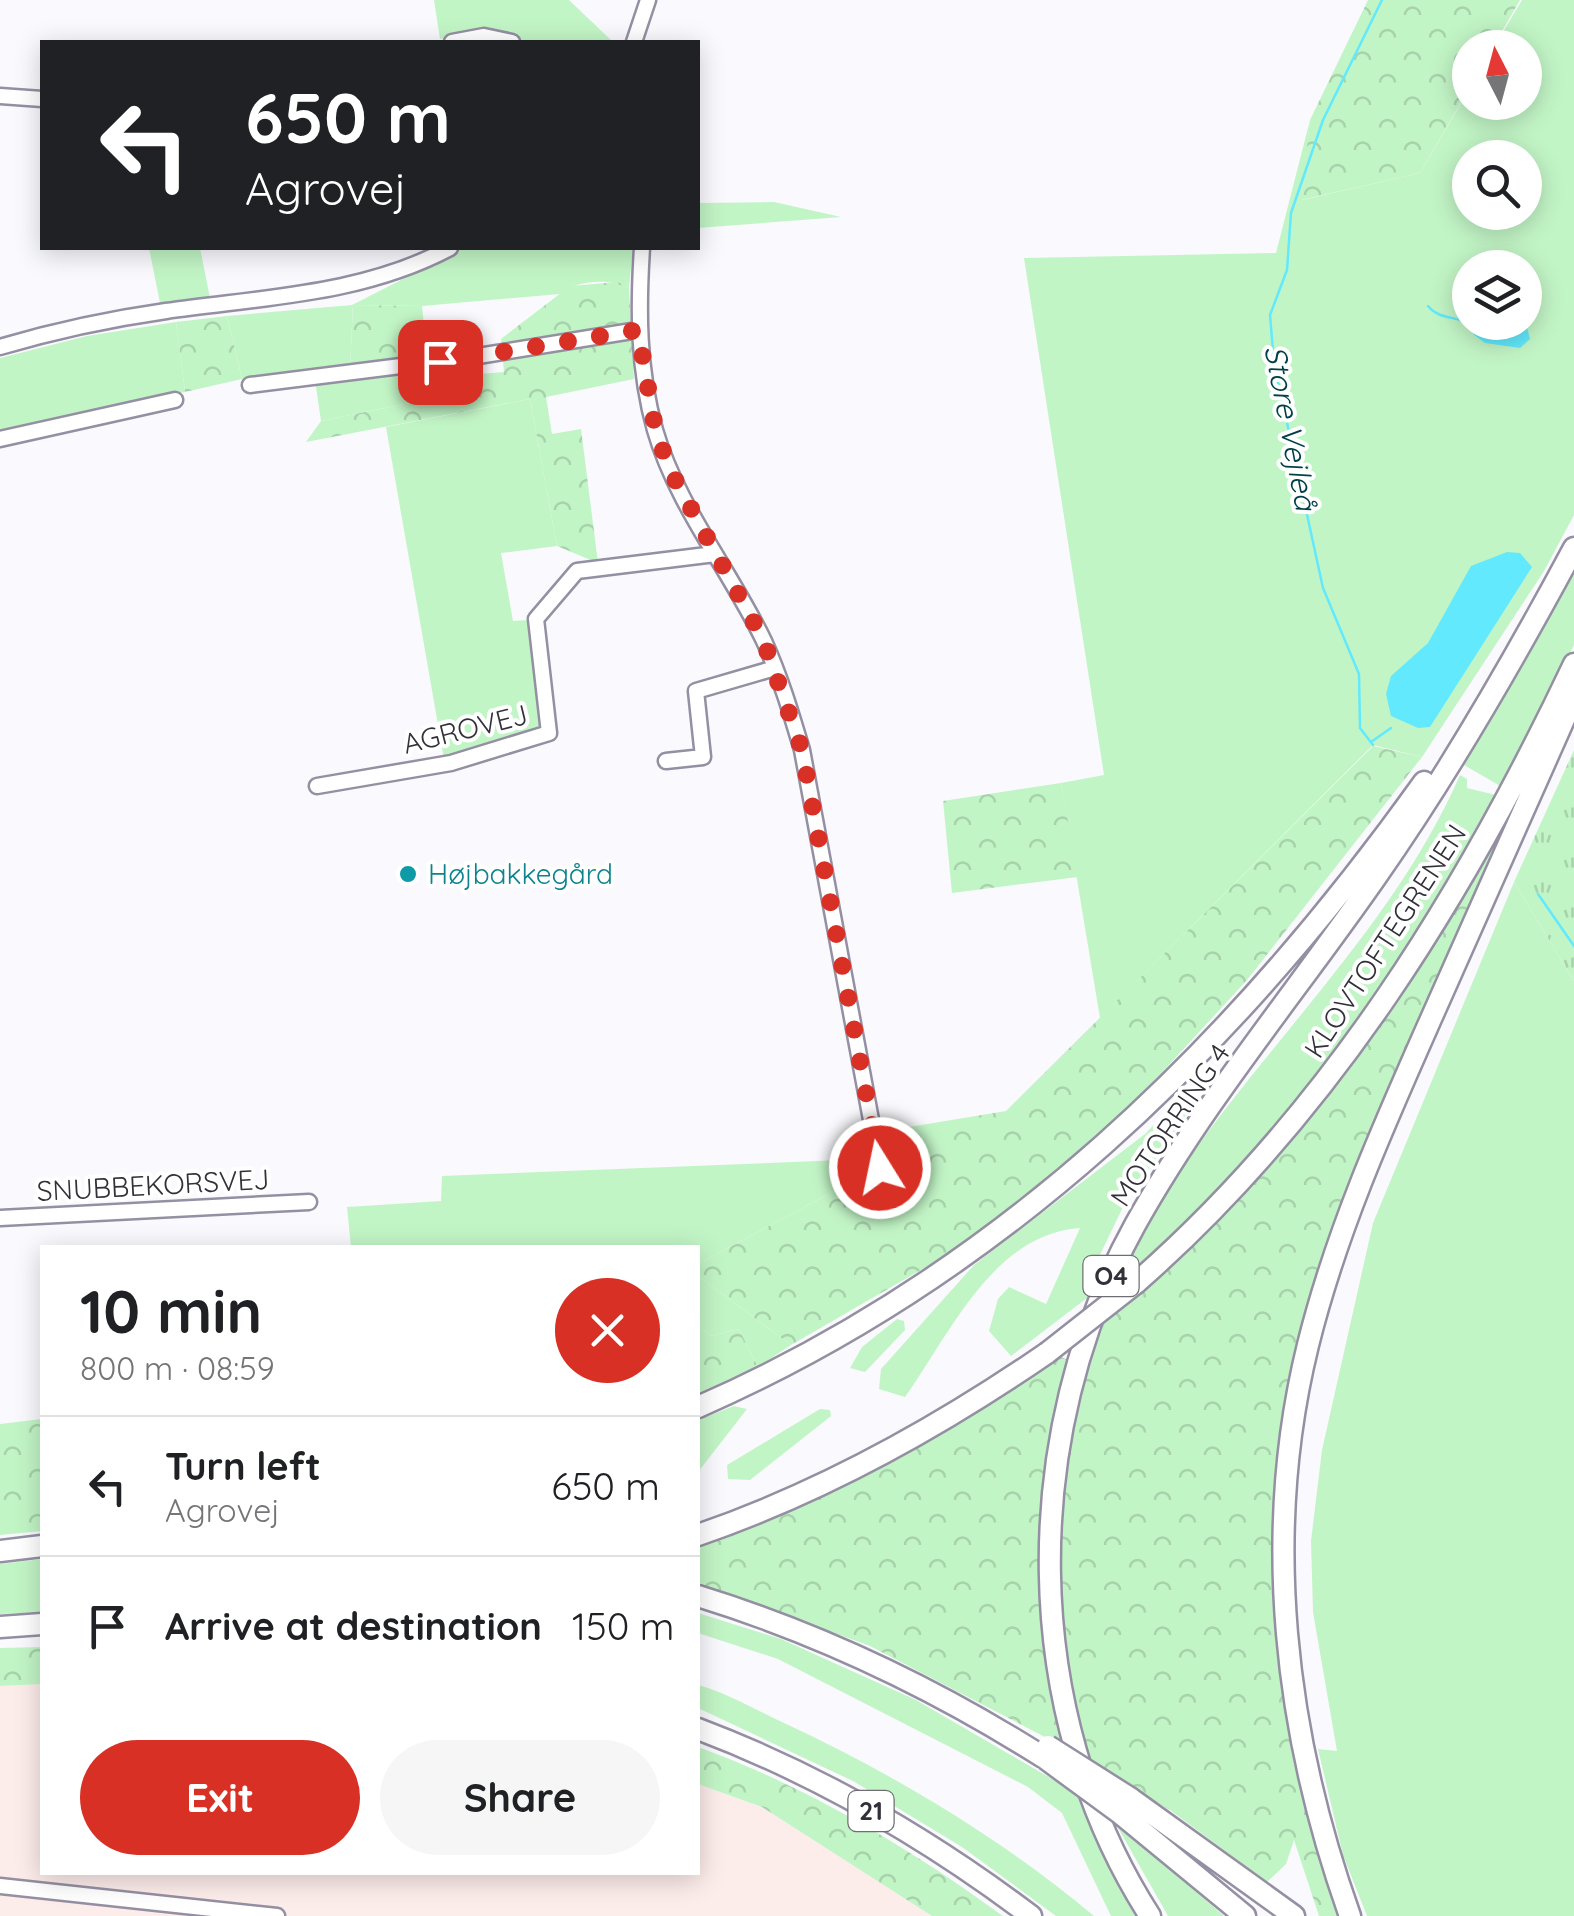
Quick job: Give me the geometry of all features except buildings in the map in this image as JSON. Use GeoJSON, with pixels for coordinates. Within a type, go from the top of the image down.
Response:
{"type":"FeatureCollection","features":[{"type":"Feature","properties":{"kind":"highway","name":"MOTORRING 4"},"geometry":{"type":"LineString","coordinates":[[1150,1916],[1098,1810],[1066,1708],[1057,1658],[1049,1546],[1053,1487],[1076,1368],[1102,1292],[1158,1186],[1453,762],[1574,548]]}},
{"type":"Feature","properties":{"kind":"highway","name":"KLOVTOFTEGRENEN"},"geometry":{"type":"LineString","coordinates":[[700,1534],[808,1491],[898,1447],[1047,1353],[1136,1283],[1218,1208],[1276,1145],[1380,1011],[1461,880],[1574,664]]}},
{"type":"Feature","properties":{"kind":"highway"},"geometry":{"type":"LineString","coordinates":[[1350,1916],[1314,1804],[1290,1675],[1284,1596],[1285,1504],[1304,1364],[1338,1240],[1376,1144],[1574,697]]}},
{"type":"Feature","properties":{"kind":"highway","name":"KLOVTOFTEGRENEN"},"geometry":{"type":"LineString","coordinates":[[700,1406],[786,1366],[892,1306],[985,1244],[1098,1154],[1194,1063],[1273,978],[1475,718]]}},
{"type":"Feature","properties":{"kind":"highway"},"geometry":{"type":"LineString","coordinates":[[0,1551],[40,1546]]}},
{"type":"Feature","properties":{"kind":"highway"},"geometry":{"type":"LineString","coordinates":[[700,1597],[824,1639],[878,1665],[925,1680],[1046,1752],[1294,1916]]}},
{"type":"Feature","properties":{"kind":"highway"},"geometry":{"type":"LineString","coordinates":[[0,1627],[40,1624]]}},
{"type":"Feature","properties":{"kind":"highway","name":"21"},"geometry":{"type":"LineString","coordinates":[[700,1730],[798,1772],[871,1811],[1031,1916]]}},
{"type":"Feature","properties":{"kind":"highway"},"geometry":{"type":"LineString","coordinates":[[1126,1806],[1244,1916]]}},
{"type":"Feature","properties":{"kind":"street"},"geometry":{"type":"LineString","coordinates":[[635,40],[648,0]]}},
{"type":"Feature","properties":{"kind":"street"},"geometry":{"type":"LineString","coordinates":[[463,40],[484,36],[503,40]]}},
{"type":"Feature","properties":{"kind":"street"},"geometry":{"type":"LineString","coordinates":[[0,96],[40,99]]}},
{"type":"Feature","properties":{"kind":"street"},"geometry":{"type":"LineString","coordinates":[[0,347],[95,323],[340,288],[405,269],[446,250]]}},
{"type":"Feature","properties":{"kind":"street"},"geometry":{"type":"LineString","coordinates":[[642,250],[638,330],[656,433],[776,668],[802,750],[880,1168]]}},
{"type":"Feature","properties":{"kind":"street"},"geometry":{"type":"LineString","coordinates":[[250,385],[472,357],[638,330]]}},
{"type":"Feature","properties":{"kind":"street"},"geometry":{"type":"LineString","coordinates":[[0,439],[175,400]]}},
{"type":"Feature","properties":{"kind":"street","name":"AGROVEJ"},"geometry":{"type":"LineString","coordinates":[[317,786],[451,763],[550,734],[536,619],[578,570],[715,554]]}},
{"type":"Feature","properties":{"kind":"street"},"geometry":{"type":"LineString","coordinates":[[666,761],[703,757],[696,691],[776,668]]}},
{"type":"Feature","properties":{"kind":"street","name":"SNUBBEKORSVEJ"},"geometry":{"type":"LineString","coordinates":[[0,1218],[308,1202]]}},
{"type":"Feature","properties":{"kind":"street"},"geometry":{"type":"LineString","coordinates":[[0,1886],[276,1916]]}},
{"type":"Feature","properties":{"kind":"shaded area"},"geometry":{"type":"Polygon","coordinates":[[[40,1684],[40,1875],[700,1875],[700,1785],[762,1807],[932,1916],[0,1916],[0,1686],[40,1684]]]}},
{"type":"Feature","properties":{"kind":"green space"},"geometry":{"type":"Polygon","coordinates":[[[434,0],[569,0],[611,40],[515,40],[494,30],[440,39],[434,0]]]}},
{"type":"Feature","properties":{"kind":"green space"},"geometry":{"type":"Polygon","coordinates":[[[1368,0],[1520,0],[1503,30],[1452,30],[1452,118],[1420,173],[1301,200],[1310,120],[1368,0]]]}},
{"type":"Feature","properties":{"kind":"green space"},"geometry":{"type":"Polygon","coordinates":[[[1522,0],[1574,0],[1574,515],[1544,571],[1422,757],[1373,745],[1100,1018],[1061,783],[1104,775],[1024,258],[1276,253],[1310,120],[1302,200],[1420,173],[1452,119],[1542,120],[1542,30],[1504,30],[1522,0]]]}},
{"type":"Feature","properties":{"kind":"green space"},"geometry":{"type":"Polygon","coordinates":[[[774,202],[841,217],[700,228],[700,203],[774,202]]]}},
{"type":"Feature","properties":{"kind":"green space"},"geometry":{"type":"Polygon","coordinates":[[[149,250],[200,250],[210,298],[160,303],[149,250]]]}},
{"type":"Feature","properties":{"kind":"green space"},"geometry":{"type":"Polygon","coordinates":[[[460,250],[633,250],[629,288],[593,282],[560,294],[422,306],[353,305],[350,368],[242,379],[227,316],[352,305],[460,250]]]}},
{"type":"Feature","properties":{"kind":"green space"},"geometry":{"type":"Polygon","coordinates":[[[618,282],[629,288],[634,379],[546,397],[552,434],[581,429],[598,563],[557,546],[530,399],[306,442],[321,421],[429,399],[433,366],[456,361],[468,375],[504,372],[501,339],[570,286],[618,282]]]}},
{"type":"Feature","properties":{"kind":"green space"},"geometry":{"type":"Polygon","coordinates":[[[353,305],[422,306],[427,357],[350,368],[353,305]]]}},
{"type":"Feature","properties":{"kind":"green space"},"geometry":{"type":"Polygon","coordinates":[[[227,316],[242,379],[185,392],[176,322],[227,316]]]}},
{"type":"Feature","properties":{"kind":"green space"},"geometry":{"type":"Polygon","coordinates":[[[176,322],[185,392],[0,434],[0,358],[87,336],[176,322]]]}},
{"type":"Feature","properties":{"kind":"green space"},"geometry":{"type":"Polygon","coordinates":[[[433,366],[429,399],[321,421],[315,380],[433,366]]]}},
{"type":"Feature","properties":{"kind":"green space"},"geometry":{"type":"Polygon","coordinates":[[[530,399],[557,546],[501,553],[513,621],[528,620],[544,732],[444,759],[386,427],[530,399]]]}},
{"type":"Feature","properties":{"kind":"green space"},"geometry":{"type":"Polygon","coordinates":[[[1574,573],[1574,645],[1502,787],[1464,765],[1574,573]]]}},
{"type":"Feature","properties":{"kind":"green space"},"geometry":{"type":"Polygon","coordinates":[[[1373,746],[1422,757],[1247,980],[1099,1141],[964,1245],[791,1345],[700,1277],[700,1263],[827,1195],[903,1128],[1006,1111],[1373,746]]]}},
{"type":"Feature","properties":{"kind":"green space"},"geometry":{"type":"Polygon","coordinates":[[[1574,750],[1574,981],[1514,882],[1574,750]]]}},
{"type":"Feature","properties":{"kind":"green space"},"geometry":{"type":"Polygon","coordinates":[[[1460,775],[1467,779],[1467,788],[1496,795],[1373,1004],[1302,1102],[1222,1193],[1135,1268],[1122,1270],[1158,1205],[1200,1143],[1385,905],[1426,842],[1460,775]]]}},
{"type":"Feature","properties":{"kind":"green space"},"geometry":{"type":"Polygon","coordinates":[[[1061,783],[1078,877],[952,893],[943,801],[1061,783]]]}},
{"type":"Feature","properties":{"kind":"green space"},"geometry":{"type":"Polygon","coordinates":[[[1512,806],[1518,809],[1296,1374],[1287,1694],[1305,1803],[1341,1916],[1319,1916],[1294,1840],[1286,1864],[1267,1882],[1170,1810],[1085,1760],[1063,1659],[1057,1502],[1092,1334],[1197,1240],[1326,1100],[1420,965],[1512,806]]]}},
{"type":"Feature","properties":{"kind":"green space"},"geometry":{"type":"Polygon","coordinates":[[[1514,882],[1574,981],[1574,1916],[1367,1916],[1343,1855],[1318,1749],[1337,1751],[1313,1612],[1311,1541],[1322,1450],[1373,1223],[1514,882]]]}},
{"type":"Feature","properties":{"kind":"green space"},"geometry":{"type":"Polygon","coordinates":[[[1182,1095],[1192,1106],[1124,1205],[1095,1265],[1087,1298],[1011,1356],[989,1331],[998,1299],[1009,1287],[1046,1304],[1080,1228],[1049,1234],[998,1267],[957,1317],[905,1397],[879,1389],[881,1369],[974,1265],[1145,1134],[1182,1095]]]}},
{"type":"Feature","properties":{"kind":"green space"},"geometry":{"type":"Polygon","coordinates":[[[868,1159],[827,1195],[700,1263],[700,1245],[351,1245],[347,1207],[441,1201],[442,1176],[868,1159]]]}},
{"type":"Feature","properties":{"kind":"green space"},"geometry":{"type":"Polygon","coordinates":[[[700,1277],[791,1345],[758,1367],[739,1329],[710,1336],[700,1326],[700,1277]]]}},
{"type":"Feature","properties":{"kind":"green space"},"geometry":{"type":"Polygon","coordinates":[[[897,1319],[904,1321],[905,1330],[865,1372],[850,1368],[862,1347],[897,1319]]]}},
{"type":"Feature","properties":{"kind":"green space"},"geometry":{"type":"Polygon","coordinates":[[[700,1326],[710,1336],[739,1329],[758,1367],[700,1392],[700,1326]]]}},
{"type":"Feature","properties":{"kind":"green space"},"geometry":{"type":"Polygon","coordinates":[[[1061,1357],[1070,1361],[1048,1460],[1041,1554],[1066,1748],[870,1646],[700,1584],[700,1544],[851,1481],[964,1419],[1061,1357]]]}},
{"type":"Feature","properties":{"kind":"green space"},"geometry":{"type":"Polygon","coordinates":[[[734,1406],[747,1409],[700,1469],[700,1419],[734,1406]]]}},
{"type":"Feature","properties":{"kind":"green space"},"geometry":{"type":"Polygon","coordinates":[[[820,1409],[830,1410],[831,1416],[750,1480],[728,1479],[727,1465],[820,1409]]]}},
{"type":"Feature","properties":{"kind":"green space"},"geometry":{"type":"Polygon","coordinates":[[[40,1419],[40,1531],[0,1535],[0,1424],[40,1419]]]}},
{"type":"Feature","properties":{"kind":"green space"},"geometry":{"type":"Polygon","coordinates":[[[40,1559],[40,1612],[0,1614],[0,1564],[40,1559]]]}},
{"type":"Feature","properties":{"kind":"green space"},"geometry":{"type":"Polygon","coordinates":[[[700,1614],[781,1639],[916,1700],[1078,1794],[1137,1916],[1111,1916],[1062,1813],[1028,1787],[778,1659],[700,1634],[700,1614]]]}},
{"type":"Feature","properties":{"kind":"green space"},"geometry":{"type":"Polygon","coordinates":[[[40,1647],[40,1684],[0,1686],[0,1648],[40,1647]]]}},
{"type":"Feature","properties":{"kind":"green space"},"geometry":{"type":"Polygon","coordinates":[[[700,1686],[905,1785],[1021,1860],[1094,1916],[1056,1916],[962,1847],[853,1781],[700,1709],[700,1686]]]}},
{"type":"Feature","properties":{"kind":"green space"},"geometry":{"type":"Polygon","coordinates":[[[700,1748],[779,1781],[856,1821],[1003,1916],[932,1916],[762,1807],[700,1785],[700,1748]]]}},
{"type":"Feature","properties":{"kind":"green space"},"geometry":{"type":"Polygon","coordinates":[[[1113,1819],[1224,1916],[1168,1916],[1113,1819]]]}},
{"type":"Feature","properties":{"kind":"water"},"geometry":{"type":"Polygon","coordinates":[[[1481,340],[1529,340],[1520,348],[1481,340]]]}},
{"type":"Feature","properties":{"kind":"water"},"geometry":{"type":"Polygon","coordinates":[[[1507,552],[1520,553],[1532,567],[1430,727],[1418,728],[1391,716],[1386,694],[1391,676],[1428,643],[1471,566],[1507,552]]]}},
{"type":"Feature","properties":{"kind":"waterway","name":"Store Vejleå"},"geometry":{"type":"LineString","coordinates":[[1373,745],[1360,728],[1359,674],[1323,588],[1274,363],[1270,315],[1287,270],[1291,213],[1323,120],[1382,0]]}},
{"type":"Feature","properties":{"kind":"waterway"},"geometry":{"type":"LineString","coordinates":[[1428,306],[1452,318]]}},
{"type":"Feature","properties":{"kind":"waterway"},"geometry":{"type":"LineString","coordinates":[[1371,742],[1391,728]]}},
{"type":"Feature","properties":{"kind":"waterway","name":"Store Vejleå"},"geometry":{"type":"LineString","coordinates":[[1538,894],[1574,946]]}},
{"type":"Feature","properties":{"kind":"place","name":"Højbakkegård"},"geometry":{"type":"Point","coordinates":[408,874]}},
{"type":"Feature","properties":{"kind":"route"},"geometry":{"type":"LineString","coordinates":[[440,362],[638,330],[644,382],[656,433],[672,474],[763,639],[802,750],[880,1168]]}}]}
